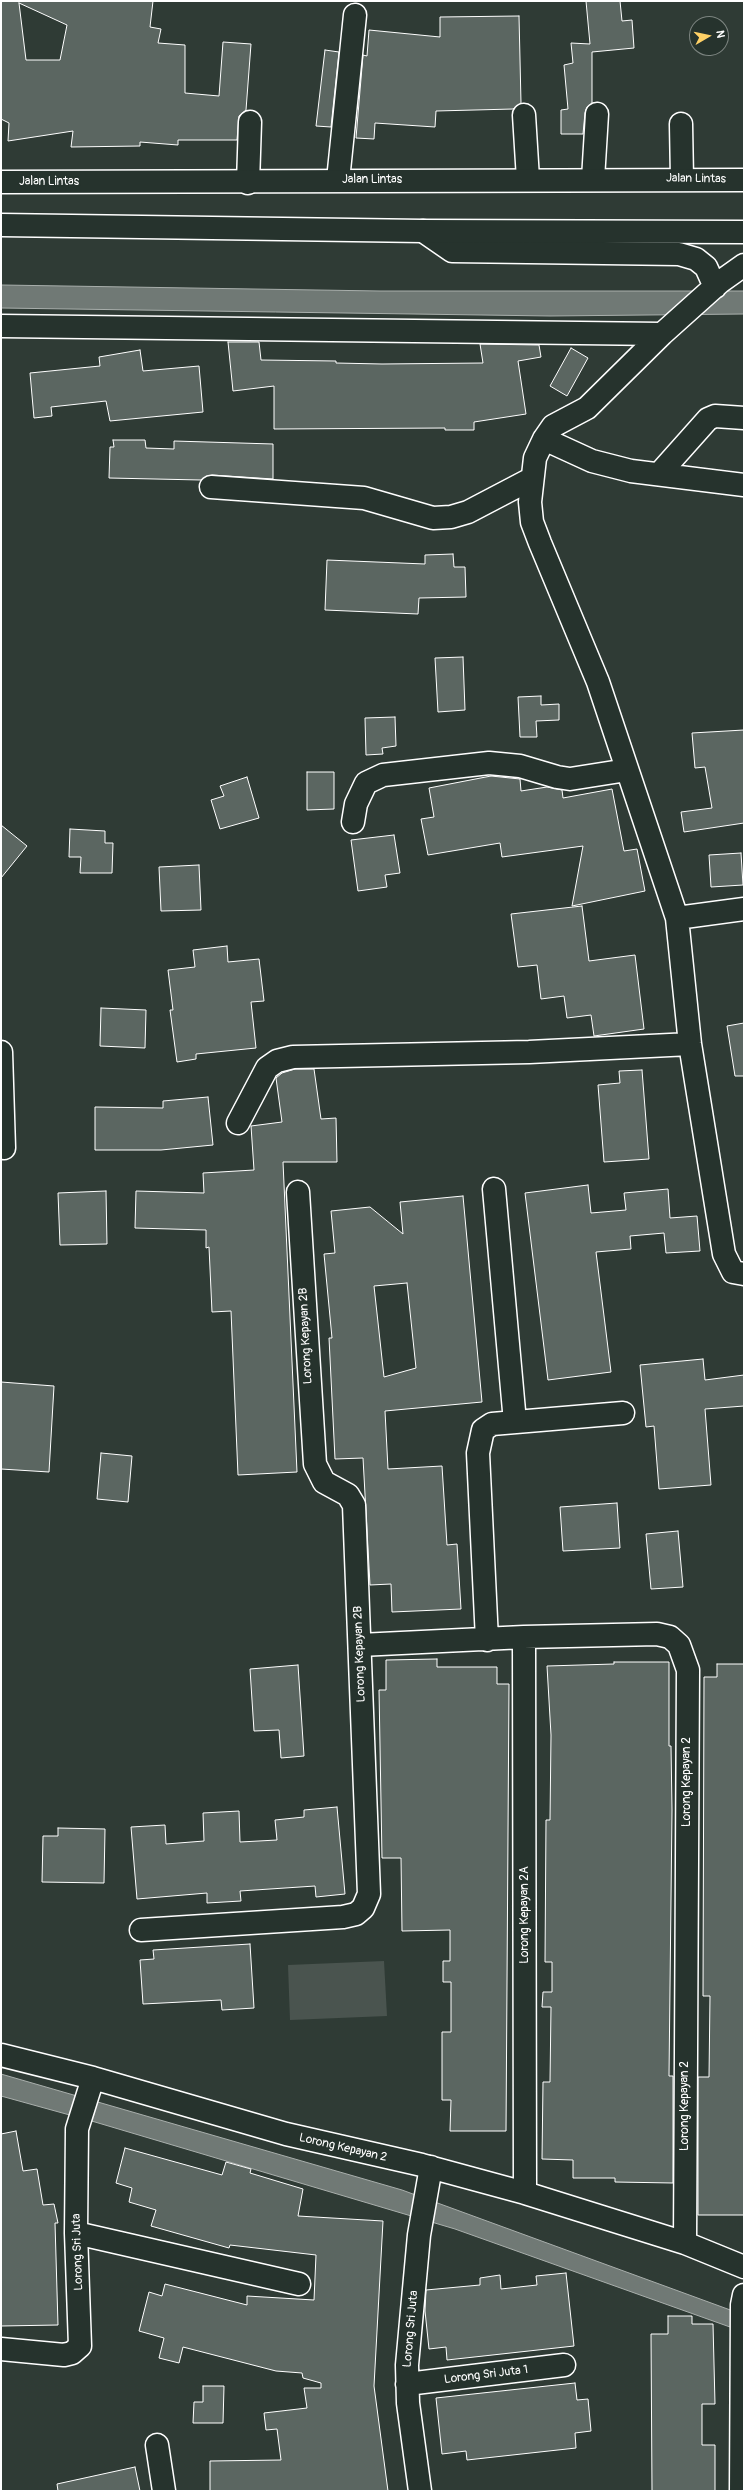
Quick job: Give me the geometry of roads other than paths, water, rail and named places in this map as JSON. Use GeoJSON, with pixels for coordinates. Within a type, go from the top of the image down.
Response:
{"type":"FeatureCollection","features":[{"type":"Feature","properties":{"kind":"main road"},"geometry":{"type":"LineString","coordinates":[[338,180],[355,15]]}},
{"type":"Feature","properties":{"kind":"main road"},"geometry":{"type":"LineString","coordinates":[[593,179],[597,114]]}},
{"type":"Feature","properties":{"kind":"main road"},"geometry":{"type":"LineString","coordinates":[[524,115],[528,179]]}},
{"type":"Feature","properties":{"kind":"main road"},"geometry":{"type":"LineString","coordinates":[[248,183],[250,122]]}},
{"type":"Feature","properties":{"kind":"main road"},"geometry":{"type":"LineString","coordinates":[[681,124],[682,179]]}},
{"type":"Feature","properties":{"kind":"main road","name":"Jalan Lintas"},"geometry":{"type":"LineString","coordinates":[[1,182],[248,183],[338,180],[744,180]]}},
{"type":"Feature","properties":{"kind":"main road"},"geometry":{"type":"LineString","coordinates":[[1,225],[423,231],[744,232]]}},
{"type":"Feature","properties":{"kind":"main road"},"geometry":{"type":"LineString","coordinates":[[423,231],[452,251],[679,254],[696,259],[706,267],[715,287]]}},
{"type":"Feature","properties":{"kind":"main road"},"geometry":{"type":"LineString","coordinates":[[744,265],[715,287],[662,334],[587,408],[553,426],[544,439],[535,458],[531,479],[530,502],[532,522],[586,648],[677,918],[690,1044],[724,1254],[733,1272],[744,1274]]}},
{"type":"Feature","properties":{"kind":"main road"},"geometry":{"type":"LineString","coordinates":[[1,326],[662,334]]}},
{"type":"Feature","properties":{"kind":"main road"},"geometry":{"type":"LineString","coordinates":[[659,474],[708,419],[715,416],[744,418]]}},
{"type":"Feature","properties":{"kind":"main road"},"geometry":{"type":"LineString","coordinates":[[544,439],[592,461],[631,471],[744,485]]}},
{"type":"Feature","properties":{"kind":"main road"},"geometry":{"type":"LineString","coordinates":[[211,487],[364,498],[433,518],[451,517],[468,512],[531,479]]}},
{"type":"Feature","properties":{"kind":"main road"},"geometry":{"type":"LineString","coordinates":[[353,822],[356,804],[366,783],[383,775],[496,763],[520,766],[557,778],[570,779],[627,770]]}},
{"type":"Feature","properties":{"kind":"main road"},"geometry":{"type":"LineString","coordinates":[[677,918],[744,909]]}},
{"type":"Feature","properties":{"kind":"main road"},"geometry":{"type":"LineString","coordinates":[[238,1123],[267,1068],[277,1061],[293,1057],[529,1052],[690,1044]]}},
{"type":"Feature","properties":{"kind":"main road"},"geometry":{"type":"LineString","coordinates":[[1,1052],[4,1148]]}},
{"type":"Feature","properties":{"kind":"main road"},"geometry":{"type":"LineString","coordinates":[[494,1189],[515,1422]]}},
{"type":"Feature","properties":{"kind":"main road","name":"Lorong Kepayan 2B"},"geometry":{"type":"LineString","coordinates":[[141,1930],[343,1917],[356,1914],[363,1908],[369,1894],[354,1505],[348,1495],[324,1482],[314,1464],[298,1192]]}},
{"type":"Feature","properties":{"kind":"main road"},"geometry":{"type":"LineString","coordinates":[[487,1640],[478,1453],[480,1438],[484,1430],[492,1424],[623,1413]]}},
{"type":"Feature","properties":{"kind":"main road","name":"Lorong Kepayan 2"},"geometry":{"type":"LineString","coordinates":[[360,1645],[524,1637],[657,1634],[670,1637],[679,1645],[688,1670],[685,2243]]}},
{"type":"Feature","properties":{"kind":"main road","name":"Lorong Kepayan 2A"},"geometry":{"type":"LineString","coordinates":[[524,1637],[525,2194]]}},
{"type":"Feature","properties":{"kind":"main road","name":"Lorong Kepayan 2"},"geometry":{"type":"LineString","coordinates":[[1,2055],[90,2085],[430,2172],[525,2194],[685,2243],[744,2267]]}},
{"type":"Feature","properties":{"kind":"main road","name":"Lorong Sri Juta"},"geometry":{"type":"LineString","coordinates":[[1,2349],[64,2355],[72,2353],[80,2346],[76,2233],[77,2129],[90,2085]]}},
{"type":"Feature","properties":{"kind":"main road","name":"Lorong Sri Juta"},"geometry":{"type":"LineString","coordinates":[[420,2491],[407,2384],[419,2235],[430,2172]]}},
{"type":"Feature","properties":{"kind":"main road"},"geometry":{"type":"LineString","coordinates":[[76,2233],[299,2284]]}},
{"type":"Feature","properties":{"kind":"main road"},"geometry":{"type":"LineString","coordinates":[[741,2491],[743,2434],[743,2300]]}},
{"type":"Feature","properties":{"kind":"main road","name":"Lorong Sri Juta 1"},"geometry":{"type":"LineString","coordinates":[[407,2384],[564,2365]]}},
{"type":"Feature","properties":{"kind":"main road"},"geometry":{"type":"LineString","coordinates":[[157,2445],[164,2491]]}}]}
